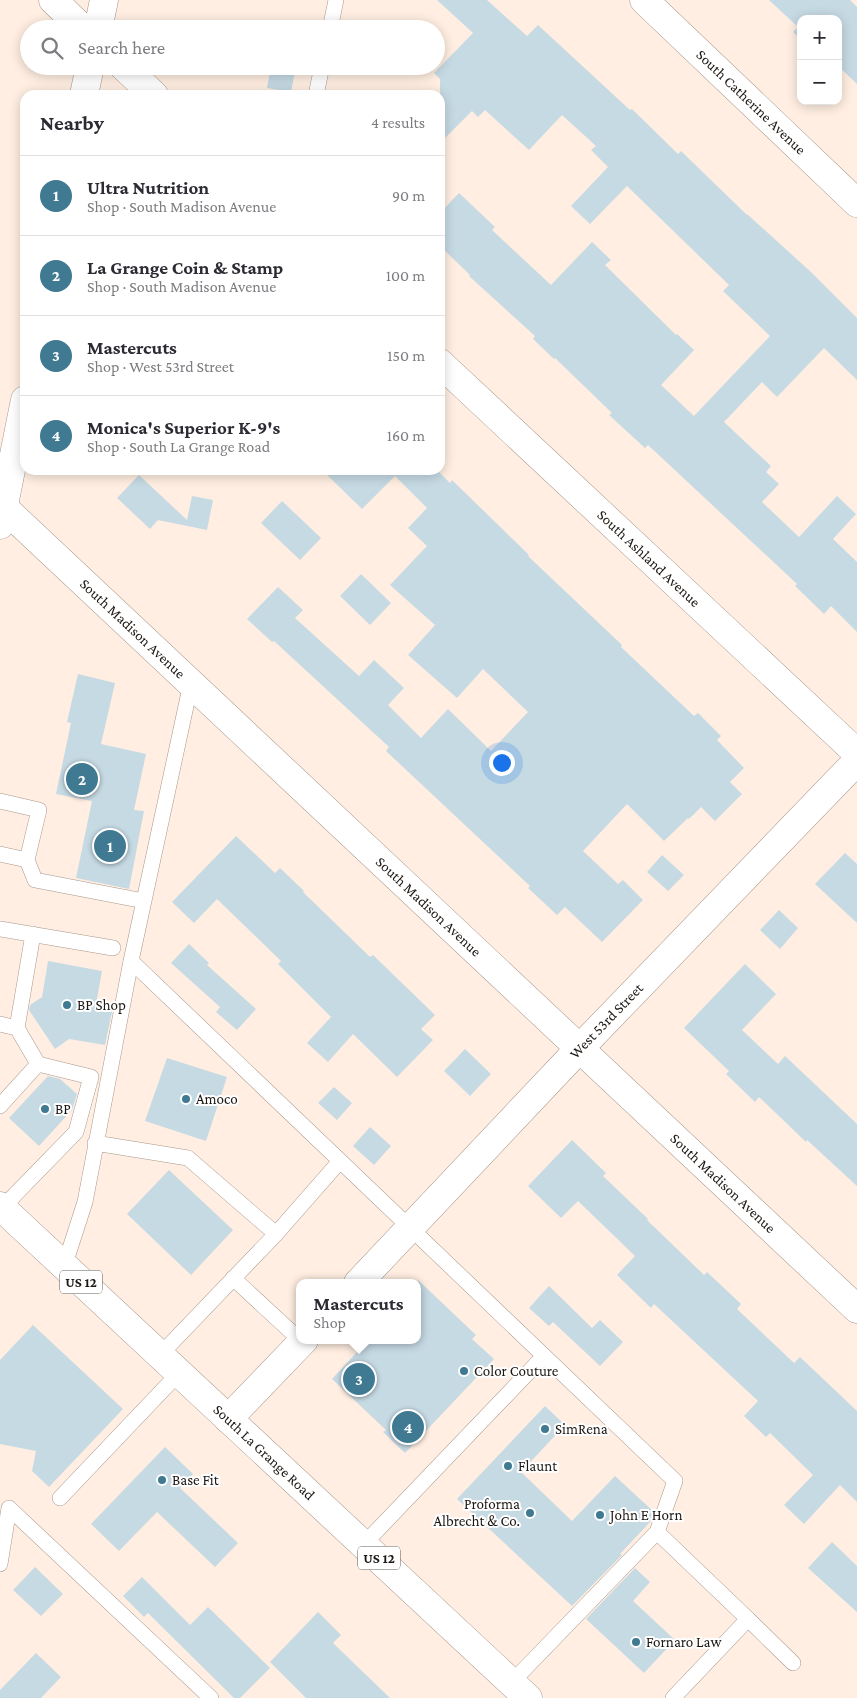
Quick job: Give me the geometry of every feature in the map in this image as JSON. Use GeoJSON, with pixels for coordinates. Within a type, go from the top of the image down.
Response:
{"type":"FeatureCollection","features":[{"type":"Feature","properties":{"kind":"street"},"geometry":{"type":"LineString","coordinates":[[53,0],[74,20]]}},
{"type":"Feature","properties":{"kind":"street"},"geometry":{"type":"LineString","coordinates":[[100,20],[104,0]]}},
{"type":"Feature","properties":{"kind":"street","name":"South Catherine Avenue"},"geometry":{"type":"LineString","coordinates":[[644,0],[857,204]]}},
{"type":"Feature","properties":{"kind":"street"},"geometry":{"type":"LineString","coordinates":[[85,90],[88,75]]}},
{"type":"Feature","properties":{"kind":"street"},"geometry":{"type":"LineString","coordinates":[[133,75],[149,90]]}},
{"type":"Feature","properties":{"kind":"street","name":"South Ashland Avenue"},"geometry":{"type":"LineString","coordinates":[[445,368],[857,753]]}},
{"type":"Feature","properties":{"kind":"street"},"geometry":{"type":"LineString","coordinates":[[1,512],[20,423]]}},
{"type":"Feature","properties":{"kind":"street","name":"South Madison Avenue"},"geometry":{"type":"LineString","coordinates":[[1,512],[191,683],[857,1309]]}},
{"type":"Feature","properties":{"kind":"street","name":"West 53rd Street"},"geometry":{"type":"LineString","coordinates":[[362,1279],[580,1048],[857,761]]}},
{"type":"Feature","properties":{"kind":"street","name":"South La Grange Road"},"geometry":{"type":"LineString","coordinates":[[1,1207],[520,1690]]}},
{"type":"Feature","properties":{"kind":"street"},"geometry":{"type":"LineString","coordinates":[[228,1420],[299,1344]]}},
{"type":"Feature","properties":{"kind":"lane"},"geometry":{"type":"LineString","coordinates":[[332,20],[336,0]]}},
{"type":"Feature","properties":{"kind":"lane"},"geometry":{"type":"LineString","coordinates":[[317,90],[320,75]]}},
{"type":"Feature","properties":{"kind":"lane"},"geometry":{"type":"LineString","coordinates":[[64,1266],[85,1202],[131,961],[191,683]]}},
{"type":"Feature","properties":{"kind":"lane"},"geometry":{"type":"LineString","coordinates":[[0,801],[39,810],[28,860],[35,880],[144,901]]}},
{"type":"Feature","properties":{"kind":"lane"},"geometry":{"type":"LineString","coordinates":[[0,854],[28,860]]}},
{"type":"Feature","properties":{"kind":"lane"},"geometry":{"type":"LineString","coordinates":[[0,929],[113,948]]}},
{"type":"Feature","properties":{"kind":"lane"},"geometry":{"type":"LineString","coordinates":[[1,1207],[76,1132],[91,1077],[38,1064],[17,1028],[33,934]]}},
{"type":"Feature","properties":{"kind":"lane"},"geometry":{"type":"LineString","coordinates":[[131,961],[675,1481],[657,1532],[520,1690]]}},
{"type":"Feature","properties":{"kind":"lane"},"geometry":{"type":"LineString","coordinates":[[0,1024],[17,1028]]}},
{"type":"Feature","properties":{"kind":"lane"},"geometry":{"type":"LineString","coordinates":[[0,1106],[38,1064]]}},
{"type":"Feature","properties":{"kind":"lane"},"geometry":{"type":"LineString","coordinates":[[95,1143],[188,1158],[276,1234]]}},
{"type":"Feature","properties":{"kind":"lane"},"geometry":{"type":"LineString","coordinates":[[60,1498],[169,1364],[233,1278],[276,1234],[340,1161]]}},
{"type":"Feature","properties":{"kind":"lane"},"geometry":{"type":"LineString","coordinates":[[233,1278],[296,1336]]}},
{"type":"Feature","properties":{"kind":"lane"},"geometry":{"type":"LineString","coordinates":[[364,1544],[544,1356]]}},
{"type":"Feature","properties":{"kind":"lane"},"geometry":{"type":"LineString","coordinates":[[0,1564],[9,1508],[210,1698]]}},
{"type":"Feature","properties":{"kind":"lane"},"geometry":{"type":"LineString","coordinates":[[657,1532],[793,1663]]}},
{"type":"Feature","properties":{"kind":"lane"},"geometry":{"type":"LineString","coordinates":[[673,1698],[748,1619]]}},
{"type":"Feature","properties":{"kind":"building"},"geometry":{"type":"Polygon","coordinates":[[[437,0],[487,0],[527,36],[538,25],[630,110],[632,109],[678,154],[681,151],[747,215],[812,273],[857,318],[857,380],[824,348],[777,397],[762,382],[724,422],[771,466],[766,472],[779,484],[762,502],[799,537],[837,496],[856,514],[833,539],[857,562],[857,632],[831,606],[824,614],[795,586],[797,584],[648,445],[645,448],[609,415],[612,413],[533,339],[535,336],[469,276],[445,251],[445,208],[459,193],[495,227],[492,230],[551,285],[592,242],[611,260],[605,265],[676,335],[694,350],[661,385],[694,416],[770,336],[723,291],[729,285],[627,186],[590,224],[571,206],[608,167],[591,150],[596,146],[562,115],[529,150],[485,110],[478,117],[472,111],[445,138],[445,90],[440,90],[440,79],[436,75],[445,75],[445,62],[473,33],[437,0]]]}},
{"type":"Feature","properties":{"kind":"building"},"geometry":{"type":"Polygon","coordinates":[[[769,0],[850,0],[857,7],[857,84],[842,70],[842,15],[797,15],[797,26],[769,0]]]}},
{"type":"Feature","properties":{"kind":"building"},"geometry":{"type":"Polygon","coordinates":[[[797,28],[797,36],[793,32],[797,28]]]}},
{"type":"Feature","properties":{"kind":"building"},"geometry":{"type":"Polygon","coordinates":[[[269,75],[294,75],[291,90],[267,88],[269,75]]]}},
{"type":"Feature","properties":{"kind":"building"},"geometry":{"type":"Polygon","coordinates":[[[139,475],[187,520],[192,496],[213,500],[207,530],[158,520],[150,529],[117,498],[139,475]]]}},
{"type":"Feature","properties":{"kind":"building"},"geometry":{"type":"Polygon","coordinates":[[[327,475],[442,475],[450,483],[452,480],[528,556],[622,645],[621,647],[694,716],[698,713],[721,736],[717,740],[744,768],[730,782],[742,794],[715,821],[701,807],[664,841],[627,804],[583,851],[618,884],[623,880],[643,900],[602,942],[565,907],[557,915],[528,888],[530,886],[386,751],[389,747],[274,641],[272,642],[247,619],[278,587],[303,610],[295,618],[359,676],[374,660],[404,688],[388,705],[421,738],[448,709],[491,751],[528,712],[483,669],[457,698],[408,655],[435,625],[390,585],[427,546],[408,528],[427,508],[395,476],[362,509],[327,475]]]}},
{"type":"Feature","properties":{"kind":"building"},"geometry":{"type":"Polygon","coordinates":[[[282,501],[321,538],[300,560],[261,523],[282,501]]]}},
{"type":"Feature","properties":{"kind":"building"},"geometry":{"type":"Polygon","coordinates":[[[361,574],[391,603],[370,625],[340,596],[361,574]]]}},
{"type":"Feature","properties":{"kind":"building"},"geometry":{"type":"Polygon","coordinates":[[[78,674],[115,683],[101,744],[146,754],[134,810],[144,811],[129,889],[76,878],[92,801],[56,794],[71,723],[67,722],[78,674]]]}},
{"type":"Feature","properties":{"kind":"building"},"geometry":{"type":"Polygon","coordinates":[[[236,836],[275,873],[280,868],[370,957],[373,955],[435,1015],[421,1029],[433,1040],[397,1077],[353,1034],[328,1062],[307,1043],[331,1017],[278,964],[281,961],[217,899],[194,923],[172,902],[236,836]]]}},
{"type":"Feature","properties":{"kind":"building"},"geometry":{"type":"Polygon","coordinates":[[[845,853],[857,864],[857,923],[815,884],[845,853]]]}},
{"type":"Feature","properties":{"kind":"building"},"geometry":{"type":"Polygon","coordinates":[[[662,855],[684,875],[668,891],[647,872],[662,855]]]}},
{"type":"Feature","properties":{"kind":"building"},"geometry":{"type":"Polygon","coordinates":[[[779,910],[798,928],[780,949],[760,930],[779,910]]]}},
{"type":"Feature","properties":{"kind":"building"},"geometry":{"type":"Polygon","coordinates":[[[189,944],[209,963],[207,965],[256,1009],[237,1030],[216,1012],[220,1007],[171,963],[189,944]]]}},
{"type":"Feature","properties":{"kind":"building","name":"BP Shop"},"geometry":{"type":"Polygon","coordinates":[[[48,961],[102,971],[96,1004],[113,1007],[105,1045],[69,1039],[55,1049],[29,1010],[30,1005],[42,997],[48,961]]]}},
{"type":"Feature","properties":{"kind":"building"},"geometry":{"type":"Polygon","coordinates":[[[745,964],[776,994],[742,1030],[778,1064],[785,1056],[857,1124],[857,1186],[807,1140],[806,1142],[759,1097],[755,1102],[726,1074],[729,1071],[684,1028],[745,964]]]}},
{"type":"Feature","properties":{"kind":"building"},"geometry":{"type":"Polygon","coordinates":[[[465,1049],[491,1074],[470,1096],[444,1071],[465,1049]]]}},
{"type":"Feature","properties":{"kind":"building","name":"Amoco"},"geometry":{"type":"Polygon","coordinates":[[[167,1058],[227,1077],[206,1141],[145,1121],[167,1058]]]}},
{"type":"Feature","properties":{"kind":"building","name":"BP"},"geometry":{"type":"Polygon","coordinates":[[[48,1076],[60,1079],[77,1094],[72,1110],[39,1146],[9,1118],[48,1076]]]}},
{"type":"Feature","properties":{"kind":"building"},"geometry":{"type":"Polygon","coordinates":[[[334,1087],[352,1103],[337,1120],[318,1103],[334,1087]]]}},
{"type":"Feature","properties":{"kind":"building"},"geometry":{"type":"Polygon","coordinates":[[[370,1127],[391,1146],[374,1165],[353,1146],[370,1127]]]}},
{"type":"Feature","properties":{"kind":"building"},"geometry":{"type":"Polygon","coordinates":[[[572,1140],[606,1173],[603,1176],[647,1220],[704,1275],[707,1272],[741,1304],[737,1309],[794,1363],[800,1357],[857,1411],[857,1502],[840,1485],[804,1524],[784,1505],[813,1475],[770,1433],[766,1437],[744,1416],[758,1401],[654,1304],[651,1308],[617,1275],[635,1256],[578,1201],[561,1218],[528,1186],[572,1140]]]}},
{"type":"Feature","properties":{"kind":"building"},"geometry":{"type":"Polygon","coordinates":[[[169,1170],[233,1230],[191,1275],[127,1214],[169,1170]]]}},
{"type":"Feature","properties":{"kind":"building"},"geometry":{"type":"Polygon","coordinates":[[[421,1283],[476,1335],[472,1339],[494,1359],[405,1453],[383,1432],[386,1430],[332,1379],[364,1344],[421,1344],[421,1283]]]}},
{"type":"Feature","properties":{"kind":"building"},"geometry":{"type":"Polygon","coordinates":[[[549,1286],[592,1328],[600,1320],[623,1342],[600,1366],[553,1322],[549,1326],[529,1308],[549,1286]]]}},
{"type":"Feature","properties":{"kind":"building"},"geometry":{"type":"Polygon","coordinates":[[[33,1325],[123,1409],[49,1487],[32,1471],[36,1451],[0,1444],[0,1360],[33,1325]]]}},
{"type":"Feature","properties":{"kind":"building"},"geometry":{"type":"Polygon","coordinates":[[[545,1406],[565,1425],[521,1472],[572,1521],[615,1476],[654,1512],[651,1521],[620,1554],[622,1555],[572,1606],[457,1499],[545,1406]]]}},
{"type":"Feature","properties":{"kind":"building"},"geometry":{"type":"Polygon","coordinates":[[[165,1447],[193,1474],[180,1488],[238,1543],[215,1567],[157,1512],[119,1551],[91,1524],[165,1447]]]}},
{"type":"Feature","properties":{"kind":"building"},"geometry":{"type":"Polygon","coordinates":[[[832,1542],[857,1566],[857,1612],[808,1568],[832,1542]]]}},
{"type":"Feature","properties":{"kind":"building"},"geometry":{"type":"Polygon","coordinates":[[[35,1567],[63,1594],[41,1616],[13,1590],[35,1567]]]}},
{"type":"Feature","properties":{"kind":"building"},"geometry":{"type":"Polygon","coordinates":[[[635,1568],[650,1582],[633,1601],[675,1640],[644,1673],[586,1619],[635,1568]]]}},
{"type":"Feature","properties":{"kind":"building"},"geometry":{"type":"Polygon","coordinates":[[[142,1577],[190,1625],[208,1607],[270,1668],[240,1698],[234,1698],[148,1613],[144,1617],[123,1596],[142,1577]]]}},
{"type":"Feature","properties":{"kind":"building"},"geometry":{"type":"Polygon","coordinates":[[[318,1612],[341,1635],[333,1643],[390,1698],[306,1698],[270,1662],[318,1612]]]}},
{"type":"Feature","properties":{"kind":"building"},"geometry":{"type":"Polygon","coordinates":[[[36,1653],[61,1677],[41,1698],[0,1698],[0,1690],[36,1653]]]}},
{"type":"Feature","properties":{"kind":"place","name":"La Grange Coin & Stamp"},"geometry":{"type":"Point","coordinates":[82,779]}},
{"type":"Feature","properties":{"kind":"place","name":"Ultra Nutrition"},"geometry":{"type":"Point","coordinates":[110,846]}},
{"type":"Feature","properties":{"kind":"place","name":"BP Shop"},"geometry":{"type":"Point","coordinates":[67,1005]}},
{"type":"Feature","properties":{"kind":"place","name":"Amoco"},"geometry":{"type":"Point","coordinates":[186,1099]}},
{"type":"Feature","properties":{"kind":"place","name":"BP"},"geometry":{"type":"Point","coordinates":[45,1109]}},
{"type":"Feature","properties":{"kind":"place","name":"Color Couture"},"geometry":{"type":"Point","coordinates":[464,1371]}},
{"type":"Feature","properties":{"kind":"place","name":"Mastercuts"},"geometry":{"type":"Point","coordinates":[359,1379]}},
{"type":"Feature","properties":{"kind":"place","name":"Monica's Superior K-9's"},"geometry":{"type":"Point","coordinates":[408,1427]}},
{"type":"Feature","properties":{"kind":"place","name":"SimRena"},"geometry":{"type":"Point","coordinates":[545,1429]}},
{"type":"Feature","properties":{"kind":"place","name":"Flaunt"},"geometry":{"type":"Point","coordinates":[508,1466]}},
{"type":"Feature","properties":{"kind":"place","name":"Base Fit"},"geometry":{"type":"Point","coordinates":[162,1480]}},
{"type":"Feature","properties":{"kind":"place","name":"Proforma Albrecht & Co."},"geometry":{"type":"Point","coordinates":[530,1513]}},
{"type":"Feature","properties":{"kind":"place","name":"John E Horn"},"geometry":{"type":"Point","coordinates":[600,1515]}},
{"type":"Feature","properties":{"kind":"place","name":"Fornaro Law"},"geometry":{"type":"Point","coordinates":[636,1642]}}]}
